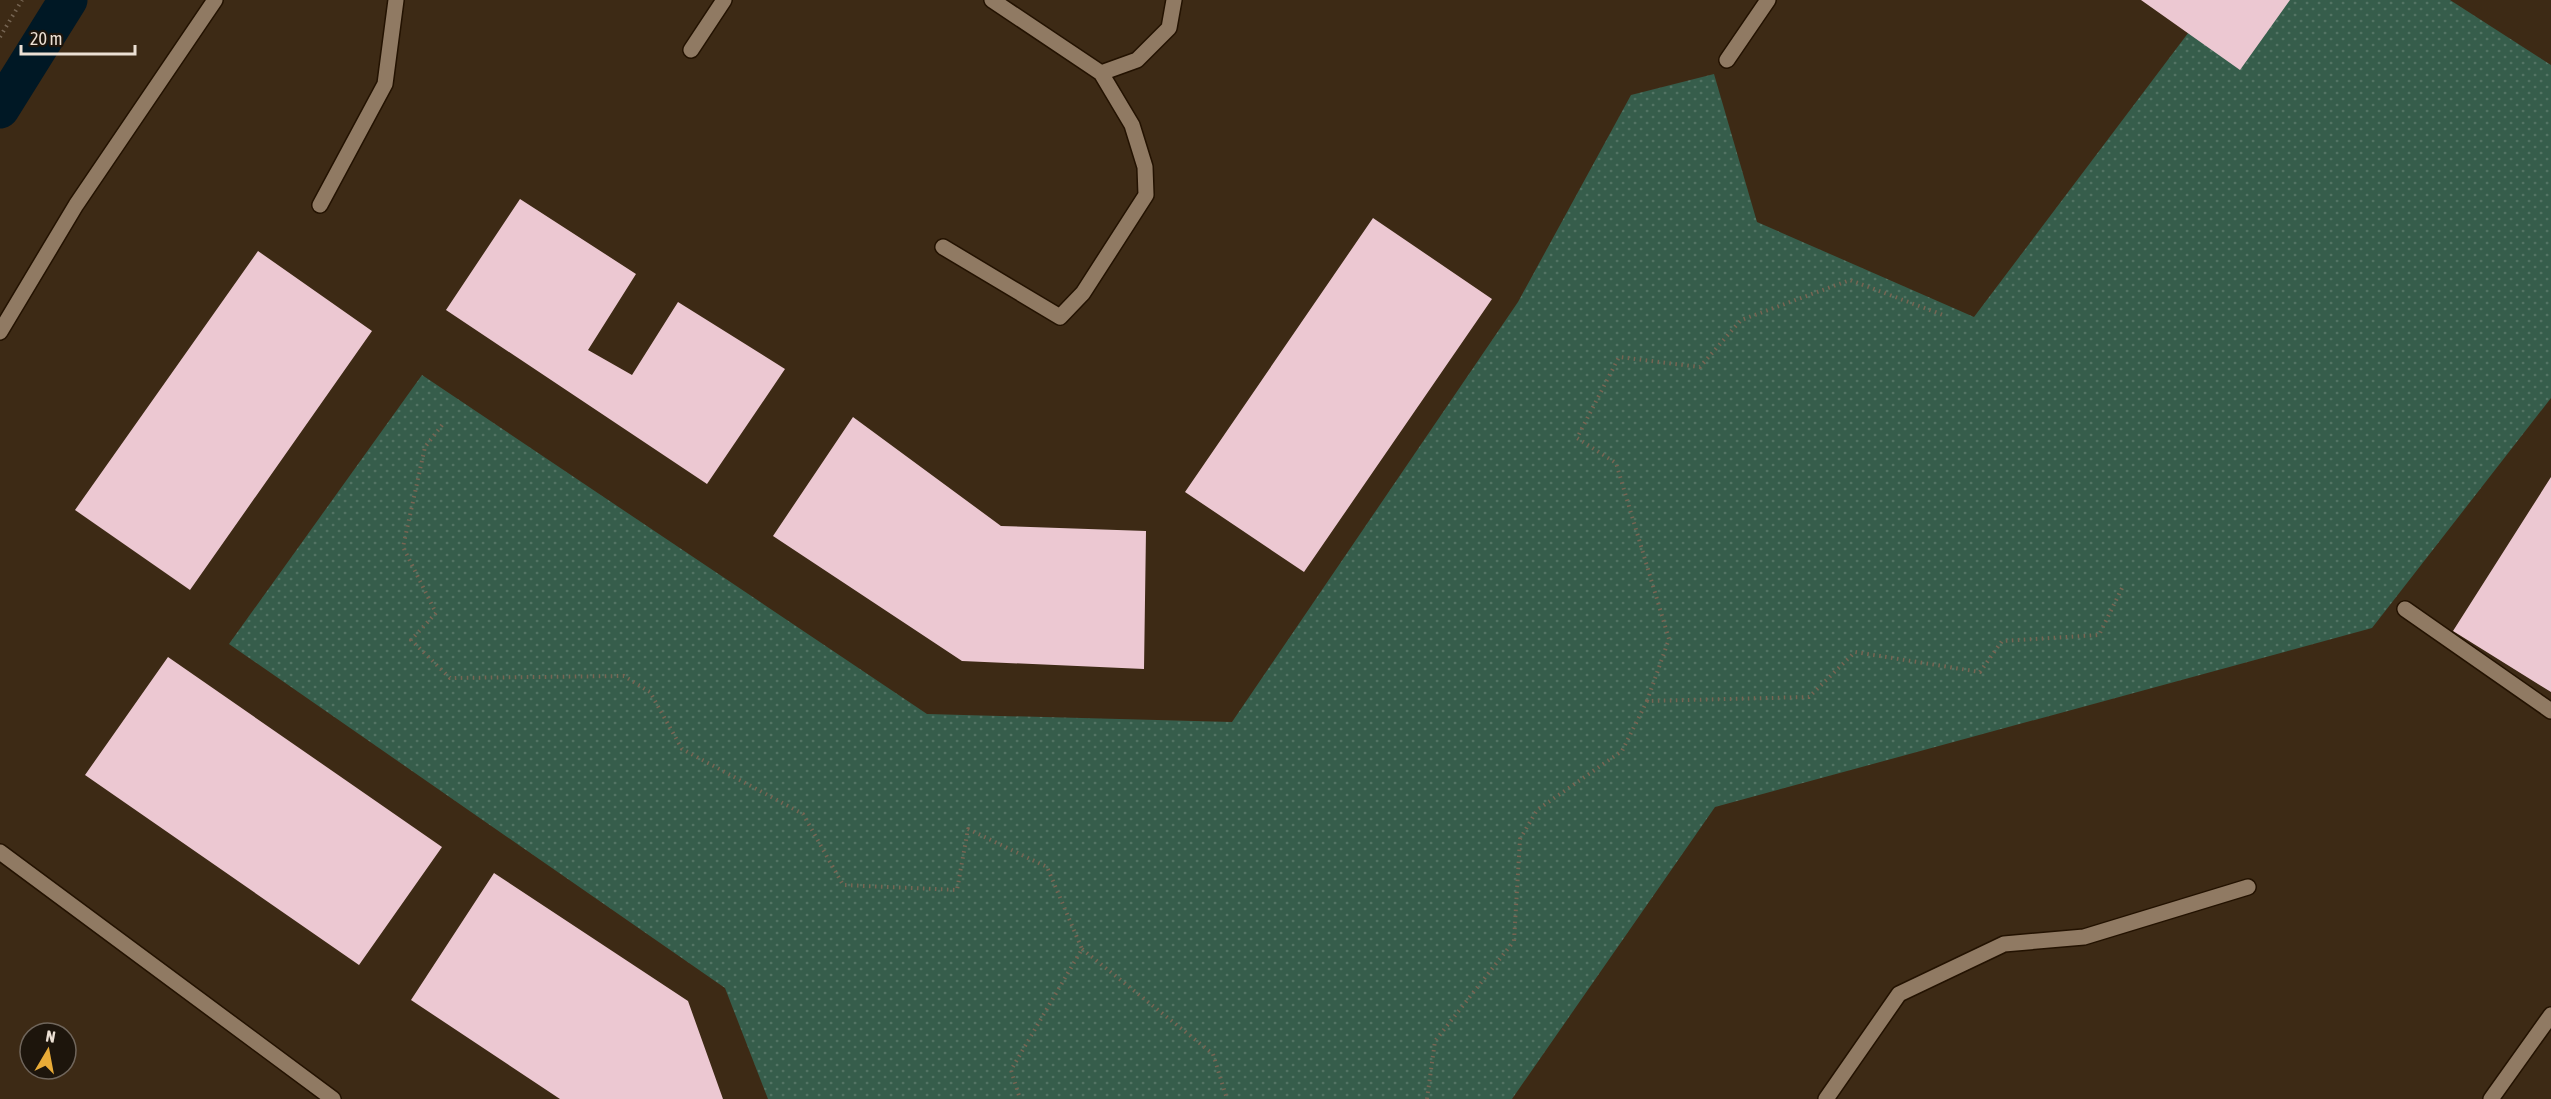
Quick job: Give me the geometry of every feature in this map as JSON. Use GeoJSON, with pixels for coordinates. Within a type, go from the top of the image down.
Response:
{"type":"FeatureCollection","features":[{"type":"Feature","properties":{"kind":"street"},"geometry":{"type":"LineString","coordinates":[[0,332],[76,205],[215,0]]}},
{"type":"Feature","properties":{"kind":"street"},"geometry":{"type":"LineString","coordinates":[[320,205],[385,84],[396,0]]}},
{"type":"Feature","properties":{"kind":"street"},"geometry":{"type":"LineString","coordinates":[[691,50],[724,0]]}},
{"type":"Feature","properties":{"kind":"street"},"geometry":{"type":"LineString","coordinates":[[943,247],[1060,317],[1083,293],[1146,195],[1145,167],[1132,125],[1101,73],[992,0]]}},
{"type":"Feature","properties":{"kind":"street"},"geometry":{"type":"LineString","coordinates":[[1101,73],[1137,60],[1169,28],[1174,0]]}},
{"type":"Feature","properties":{"kind":"street"},"geometry":{"type":"LineString","coordinates":[[1727,60],[1767,0]]}},
{"type":"Feature","properties":{"kind":"street"},"geometry":{"type":"LineString","coordinates":[[2405,609],[2551,711]]}},
{"type":"Feature","properties":{"kind":"street"},"geometry":{"type":"LineString","coordinates":[[0,852],[333,1099]]}},
{"type":"Feature","properties":{"kind":"street"},"geometry":{"type":"LineString","coordinates":[[1826,1099],[1899,994],[2004,944],[2084,937],[2248,887]]}},
{"type":"Feature","properties":{"kind":"street"},"geometry":{"type":"LineString","coordinates":[[2491,1099],[2551,1015]]}},
{"type":"Feature","properties":{"kind":"path"},"geometry":{"type":"LineString","coordinates":[[0,37],[22,0]]}},
{"type":"Feature","properties":{"kind":"path"},"geometry":{"type":"LineString","coordinates":[[1427,1099],[1435,1041],[1514,941],[1520,838],[1537,810],[1622,751],[1647,701],[1669,639],[1616,463],[1577,438],[1619,357],[1700,367],[1741,320],[1850,280],[1943,315]]}},
{"type":"Feature","properties":{"kind":"path"},"geometry":{"type":"LineString","coordinates":[[442,425],[425,447],[403,547],[436,613],[411,640],[450,678],[624,676],[651,692],[682,749],[803,814],[843,885],[957,890],[968,829],[1047,867],[1082,949],[1213,1054],[1227,1099]]}},
{"type":"Feature","properties":{"kind":"path"},"geometry":{"type":"LineString","coordinates":[[1647,701],[1809,697],[1855,652],[1980,672],[2002,641],[2099,635],[2123,586]]}},
{"type":"Feature","properties":{"kind":"path"},"geometry":{"type":"LineString","coordinates":[[1020,1099],[1011,1070],[1082,949]]}},
{"type":"Feature","properties":{"kind":"green space"},"geometry":{"type":"Polygon","coordinates":[[[2213,0],[2450,0],[2551,65],[2551,398],[2372,628],[1715,807],[1512,1099],[768,1099],[725,988],[229,644],[422,375],[927,714],[1232,722],[1518,302],[1631,95],[1714,74],[1757,222],[1974,317],[2213,0]]]}},
{"type":"Feature","properties":{"kind":"building"},"geometry":{"type":"Polygon","coordinates":[[[2141,0],[2290,0],[2240,70],[2141,0]]]}},
{"type":"Feature","properties":{"kind":"building"},"geometry":{"type":"Polygon","coordinates":[[[520,199],[636,274],[588,350],[632,375],[678,302],[785,369],[707,484],[446,310],[520,199]]]}},
{"type":"Feature","properties":{"kind":"building"},"geometry":{"type":"Polygon","coordinates":[[[1373,218],[1492,299],[1304,572],[1185,492],[1373,218]]]}},
{"type":"Feature","properties":{"kind":"building"},"geometry":{"type":"Polygon","coordinates":[[[258,251],[372,331],[190,590],[75,510],[258,251]]]}},
{"type":"Feature","properties":{"kind":"building"},"geometry":{"type":"Polygon","coordinates":[[[853,417],[1001,526],[1146,531],[1144,669],[962,661],[773,536],[853,417]]]}},
{"type":"Feature","properties":{"kind":"building"},"geometry":{"type":"Polygon","coordinates":[[[2551,477],[2551,692],[2453,631],[2551,477]]]}},
{"type":"Feature","properties":{"kind":"building"},"geometry":{"type":"Polygon","coordinates":[[[168,657],[442,847],[359,965],[85,775],[168,657]]]}},
{"type":"Feature","properties":{"kind":"building"},"geometry":{"type":"Polygon","coordinates":[[[494,873],[688,1001],[723,1099],[560,1099],[411,1000],[494,873]]]}},
{"type":"Feature","properties":{"kind":"waterway"},"geometry":{"type":"LineString","coordinates":[[0,109],[68,0]]}}]}
